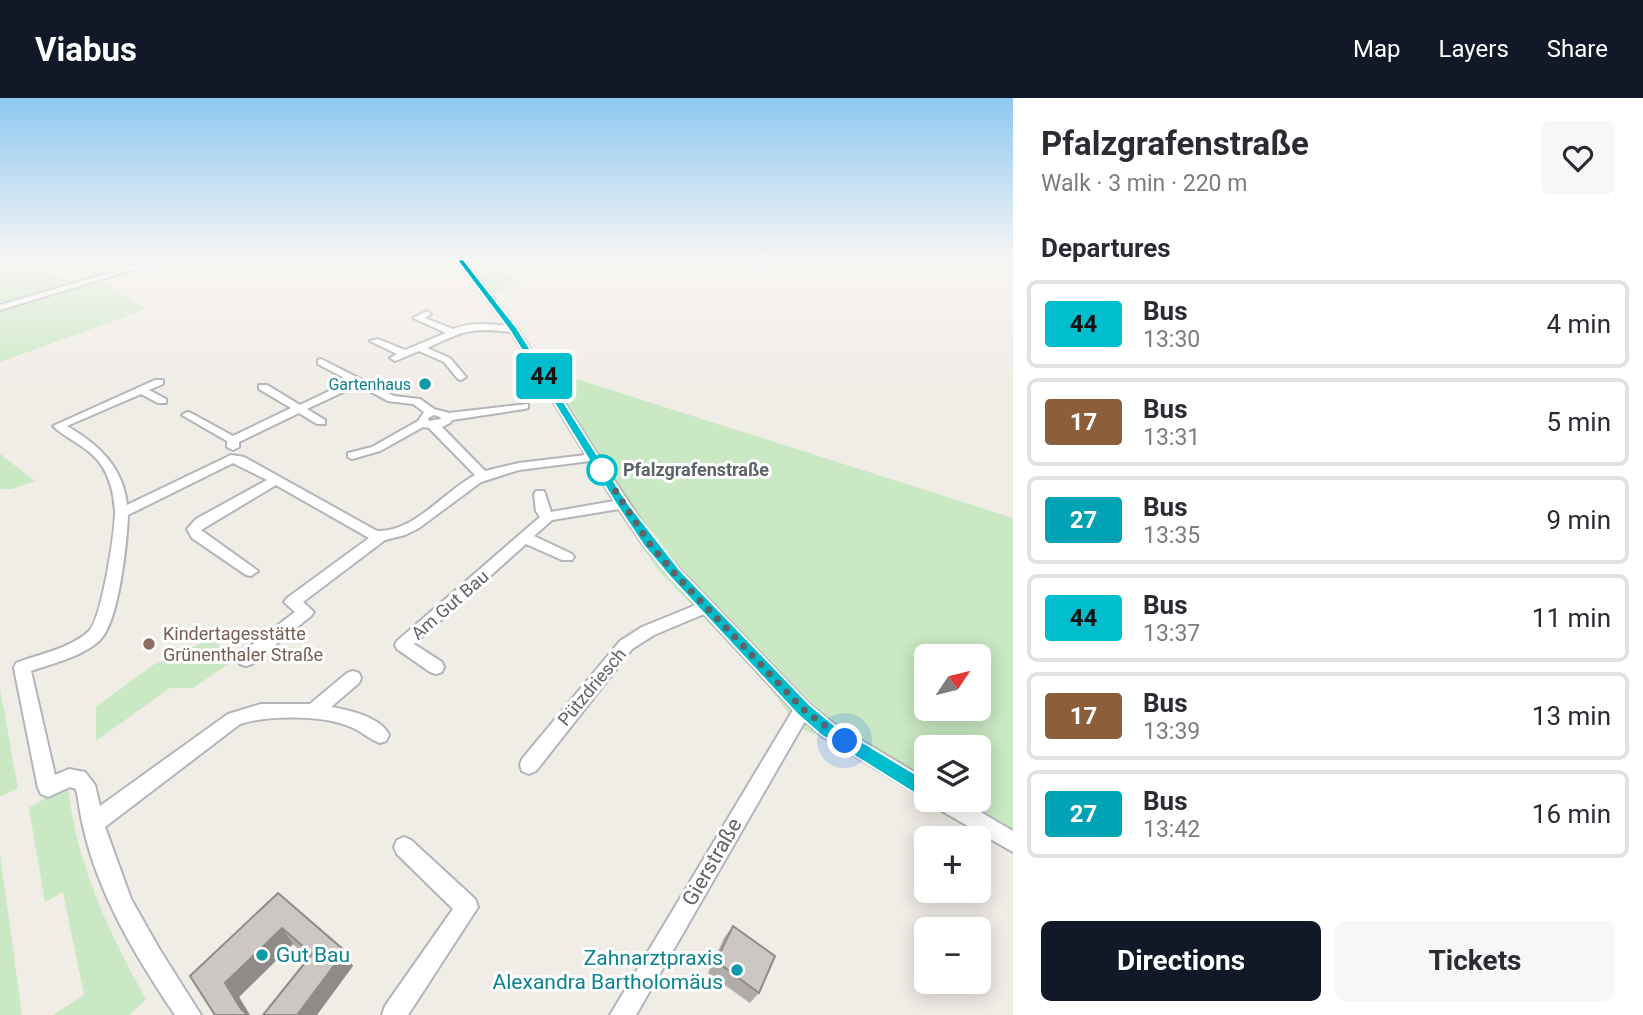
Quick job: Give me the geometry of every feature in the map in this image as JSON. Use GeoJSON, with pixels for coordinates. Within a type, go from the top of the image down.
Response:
{"type":"FeatureCollection","features":[{"type":"Feature","properties":{"kind":"street"},"geometry":{"type":"LineString","coordinates":[[0,308],[18,303]]}},
{"type":"Feature","properties":{"kind":"street"},"geometry":{"type":"LineString","coordinates":[[493,303],[514,330],[649,543],[803,709],[828,730],[914,783]]}},
{"type":"Feature","properties":{"kind":"street"},"geometry":{"type":"LineString","coordinates":[[427,314],[417,318],[452,332]]}},
{"type":"Feature","properties":{"kind":"street"},"geometry":{"type":"LineString","coordinates":[[375,341],[400,356],[452,332],[483,326],[514,330]]}},
{"type":"Feature","properties":{"kind":"street"},"geometry":{"type":"LineString","coordinates":[[418,347],[447,360],[461,377]]}},
{"type":"Feature","properties":{"kind":"street"},"geometry":{"type":"LineString","coordinates":[[321,362],[392,399],[416,401],[431,412]]}},
{"type":"Feature","properties":{"kind":"street"},"geometry":{"type":"LineString","coordinates":[[233,440],[358,381]]}},
{"type":"Feature","properties":{"kind":"street"},"geometry":{"type":"LineString","coordinates":[[159,382],[59,426],[89,444],[109,466],[120,490],[120,544],[100,628],[87,640],[22,668],[48,788],[69,778],[78,778],[85,785],[92,824],[105,869],[126,919],[189,1015]]}},
{"type":"Feature","properties":{"kind":"street"},"geometry":{"type":"LineString","coordinates":[[263,387],[321,422]]}},
{"type":"Feature","properties":{"kind":"street"},"geometry":{"type":"LineString","coordinates":[[143,391],[162,401]]}},
{"type":"Feature","properties":{"kind":"street"},"geometry":{"type":"LineString","coordinates":[[447,417],[524,406]]}},
{"type":"Feature","properties":{"kind":"street"},"geometry":{"type":"LineString","coordinates":[[447,417],[442,412],[431,412],[422,416],[483,476]]}},
{"type":"Feature","properties":{"kind":"street"},"geometry":{"type":"LineString","coordinates":[[187,415],[233,440]]}},
{"type":"Feature","properties":{"kind":"street"},"geometry":{"type":"LineString","coordinates":[[352,455],[376,449],[428,424],[444,423],[447,417]]}},
{"type":"Feature","properties":{"kind":"street"},"geometry":{"type":"LineString","coordinates":[[231,459],[233,440]]}},
{"type":"Feature","properties":{"kind":"street"},"geometry":{"type":"LineString","coordinates":[[246,659],[306,612],[292,602],[380,537],[403,531],[483,476],[595,457]]}},
{"type":"Feature","properties":{"kind":"street"},"geometry":{"type":"LineString","coordinates":[[122,512],[231,459],[240,460],[380,537]]}},
{"type":"Feature","properties":{"kind":"street"},"geometry":{"type":"LineString","coordinates":[[251,571],[197,535],[194,529],[201,522],[276,480]]}},
{"type":"Feature","properties":{"kind":"street"},"geometry":{"type":"LineString","coordinates":[[540,494],[542,511],[548,517],[622,504]]}},
{"type":"Feature","properties":{"kind":"street","name":"Am Gut Bau"},"geometry":{"type":"LineString","coordinates":[[436,667],[403,645],[548,517]]}},
{"type":"Feature","properties":{"kind":"street"},"geometry":{"type":"LineString","coordinates":[[526,538],[566,557]]}},
{"type":"Feature","properties":{"kind":"street","name":"Pützdriesch"},"geometry":{"type":"LineString","coordinates":[[529,765],[626,645],[648,631],[706,607]]}},
{"type":"Feature","properties":{"kind":"street"},"geometry":{"type":"LineString","coordinates":[[310,713],[353,678]]}},
{"type":"Feature","properties":{"kind":"street"},"geometry":{"type":"LineString","coordinates":[[92,824],[234,719],[267,709],[310,713],[353,719],[380,735]]}},
{"type":"Feature","properties":{"kind":"street","name":"Gierstraße"},"geometry":{"type":"LineString","coordinates":[[622,1015],[803,709]]}},
{"type":"Feature","properties":{"kind":"street"},"geometry":{"type":"LineString","coordinates":[[962,812],[1013,842]]}},
{"type":"Feature","properties":{"kind":"street"},"geometry":{"type":"LineString","coordinates":[[394,1015],[467,907],[404,847]]}},
{"type":"Feature","properties":{"kind":"green space"},"geometry":{"type":"Polygon","coordinates":[[[0,303],[136,303],[147,309],[0,362],[0,303]]]}},
{"type":"Feature","properties":{"kind":"green space"},"geometry":{"type":"Polygon","coordinates":[[[545,369],[1013,518],[1013,851],[991,838],[991,826],[971,826],[947,812],[991,812],[991,735],[914,735],[914,792],[819,736],[800,728],[763,679],[657,569],[533,370],[545,369]]]}},
{"type":"Feature","properties":{"kind":"green space"},"geometry":{"type":"Polygon","coordinates":[[[0,454],[35,481],[12,489],[0,489],[0,454]]]}},
{"type":"Feature","properties":{"kind":"green space"},"geometry":{"type":"Polygon","coordinates":[[[211,639],[236,659],[193,688],[170,688],[96,741],[96,707],[153,665],[211,639]]]}},
{"type":"Feature","properties":{"kind":"green space"},"geometry":{"type":"Polygon","coordinates":[[[0,689],[18,788],[0,797],[0,689]]]}},
{"type":"Feature","properties":{"kind":"green space"},"geometry":{"type":"Polygon","coordinates":[[[61,788],[68,789],[79,845],[96,898],[146,999],[129,1015],[53,1015],[84,995],[63,892],[45,902],[29,808],[61,788]]]}},
{"type":"Feature","properties":{"kind":"green space"},"geometry":{"type":"Polygon","coordinates":[[[0,854],[22,1015],[0,1015],[0,854]]]}},
{"type":"Feature","properties":{"kind":"building"},"geometry":{"type":"Polygon","coordinates":[[[278,893],[345,951],[297,1015],[263,1015],[312,954],[282,928],[225,983],[241,1009],[248,1015],[215,1015],[190,976],[278,893]]]}},
{"type":"Feature","properties":{"kind":"building"},"geometry":{"type":"Polygon","coordinates":[[[733,926],[775,956],[759,993],[716,961],[733,926]]]}},
{"type":"Feature","properties":{"kind":"bus line","name":"44"},"geometry":{"type":"LineString","coordinates":[[493,303],[560,401],[622,504],[675,574],[803,709],[828,730],[914,783]]}},
{"type":"Feature","properties":{"kind":"place","name":"Gartenhaus"},"geometry":{"type":"Point","coordinates":[425,384]}},
{"type":"Feature","properties":{"kind":"place","name":"Pfalzgrafenstraße"},"geometry":{"type":"Point","coordinates":[602,470]}},
{"type":"Feature","properties":{"kind":"place","name":"Kindertagesstätte Grünenthaler Straße"},"geometry":{"type":"Point","coordinates":[149,644]}},
{"type":"Feature","properties":{"kind":"place","name":"Gut Bau"},"geometry":{"type":"Point","coordinates":[262,955]}},
{"type":"Feature","properties":{"kind":"place","name":"Zahnarztpraxis Alexandra Bartholomäus"},"geometry":{"type":"Point","coordinates":[737,970]}},
{"type":"Feature","properties":{"kind":"route"},"geometry":{"type":"LineString","coordinates":[[602,470],[649,543],[675,574],[803,709],[845,741]]}}]}
